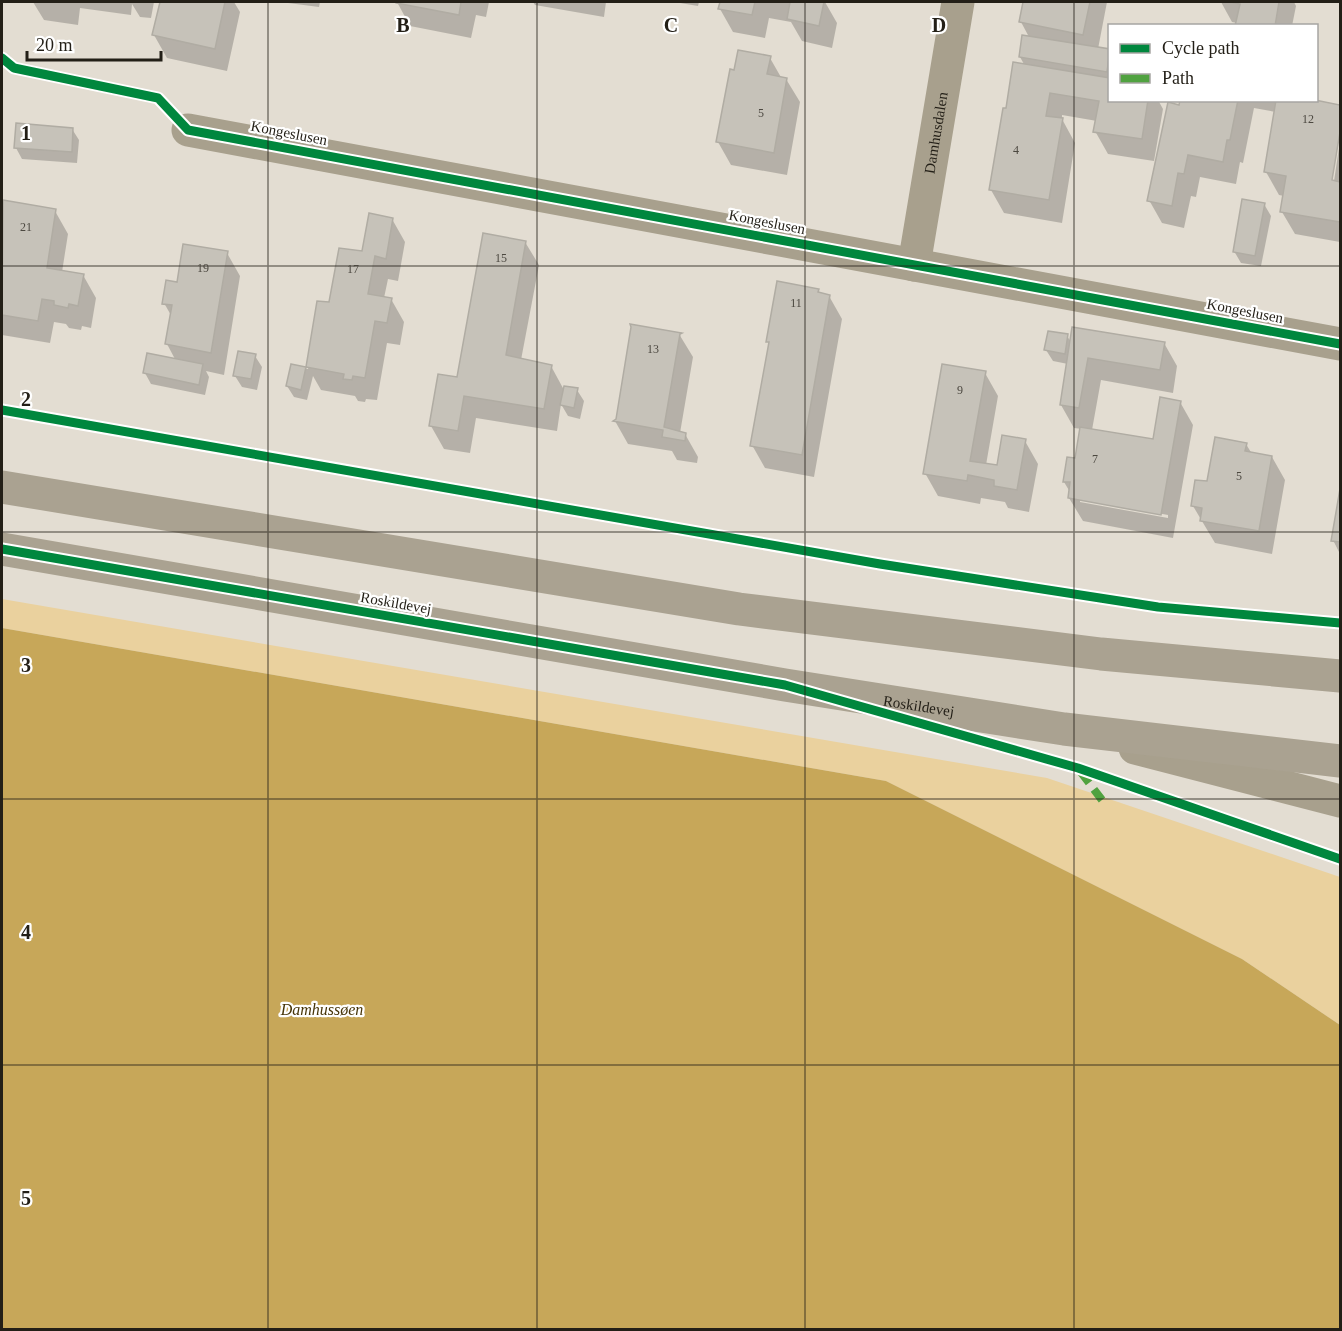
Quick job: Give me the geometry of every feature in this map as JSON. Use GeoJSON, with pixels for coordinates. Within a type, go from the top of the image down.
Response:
{"type":"FeatureCollection","features":[{"type":"Feature","properties":{"kind":"main road"},"geometry":{"type":"LineString","coordinates":[[2,487],[739,609],[1055,649],[1341,676]]}},
{"type":"Feature","properties":{"kind":"main road","name":"Roskildevej"},"geometry":{"type":"LineString","coordinates":[[2,549],[775,684],[1064,729],[1341,761]]}},
{"type":"Feature","properties":{"kind":"street","name":"Damhusdalen"},"geometry":{"type":"LineString","coordinates":[[914,265],[958,2]]}},
{"type":"Feature","properties":{"kind":"street","name":"Kongeslusen"},"geometry":{"type":"LineString","coordinates":[[188,130],[1341,344]]}},
{"type":"Feature","properties":{"kind":"street"},"geometry":{"type":"LineString","coordinates":[[1064,729],[1341,801]]}},
{"type":"Feature","properties":{"kind":"shaded area"},"geometry":{"type":"Polygon","coordinates":[[[2,599],[1047,778],[1340,877],[1340,1025],[1242,959],[886,781],[2,628],[2,599]]]}},
{"type":"Feature","properties":{"kind":"water","name":"Damhussøen"},"geometry":{"type":"Polygon","coordinates":[[[2,628],[886,781],[1242,959],[1340,1025],[1340,1329],[2,1329],[2,628]]]}},
{"type":"Feature","properties":{"kind":"building"},"geometry":{"type":"Polygon","coordinates":[[[160,2],[225,2],[215,49],[152,35],[160,2]]]}},
{"type":"Feature","properties":{"kind":"building"},"geometry":{"type":"Polygon","coordinates":[[[396,2],[461,2],[459,15],[396,2]]]}},
{"type":"Feature","properties":{"kind":"building"},"geometry":{"type":"Polygon","coordinates":[[[720,2],[755,2],[752,15],[718,9],[720,2]]]}},
{"type":"Feature","properties":{"kind":"building"},"geometry":{"type":"Polygon","coordinates":[[[790,2],[824,2],[819,26],[787,19],[790,2]]]}},
{"type":"Feature","properties":{"kind":"building"},"geometry":{"type":"Polygon","coordinates":[[[1023,2],[1090,2],[1083,35],[1019,22],[1023,2]]]}},
{"type":"Feature","properties":{"kind":"building"},"geometry":{"type":"Polygon","coordinates":[[[1230,2],[1279,2],[1275,24],[1235,24],[1240,4],[1230,2]]]}},
{"type":"Feature","properties":{"kind":"building"},"geometry":{"type":"Polygon","coordinates":[[[1022,35],[1108,49],[1107,72],[1019,57],[1022,35]]]}},
{"type":"Feature","properties":{"kind":"building"},"geometry":{"type":"Polygon","coordinates":[[[738,50],[771,56],[767,74],[787,78],[774,153],[716,142],[730,69],[734,70],[738,50]]]}},
{"type":"Feature","properties":{"kind":"building"},"geometry":{"type":"Polygon","coordinates":[[[1013,62],[1108,78],[1108,102],[1148,102],[1142,139],[1093,132],[1099,101],[1050,93],[1046,116],[1063,118],[1049,200],[989,190],[1003,108],[1006,108],[1013,62]]]}},
{"type":"Feature","properties":{"kind":"building"},"geometry":{"type":"Polygon","coordinates":[[[1318,101],[1340,105],[1340,132],[1332,180],[1340,182],[1340,222],[1280,212],[1286,176],[1264,172],[1276,102],[1318,101]]]}},
{"type":"Feature","properties":{"kind":"building"},"geometry":{"type":"Polygon","coordinates":[[[1168,102],[1179,105],[1180,102],[1238,102],[1223,162],[1188,155],[1184,174],[1178,173],[1172,206],[1147,201],[1168,102]]]}},
{"type":"Feature","properties":{"kind":"building"},"geometry":{"type":"Polygon","coordinates":[[[16,123],[73,128],[72,152],[14,148],[16,123]]]}},
{"type":"Feature","properties":{"kind":"building"},"geometry":{"type":"Polygon","coordinates":[[[1242,199],[1265,203],[1255,256],[1233,252],[1242,199]]]}},
{"type":"Feature","properties":{"kind":"building"},"geometry":{"type":"Polygon","coordinates":[[[3,200],[56,209],[47,268],[84,274],[78,306],[69,304],[68,308],[54,305],[54,301],[42,299],[38,321],[2,315],[3,200]]]}},
{"type":"Feature","properties":{"kind":"building"},"geometry":{"type":"Polygon","coordinates":[[[369,213],[393,218],[386,259],[375,256],[368,294],[392,298],[387,323],[375,321],[365,378],[353,376],[352,380],[343,379],[344,374],[306,367],[317,301],[329,302],[339,248],[362,251],[369,213]]]}},
{"type":"Feature","properties":{"kind":"building"},"geometry":{"type":"Polygon","coordinates":[[[483,233],[526,241],[506,355],[552,365],[544,409],[464,396],[458,431],[429,426],[438,374],[457,377],[483,233]]]}},
{"type":"Feature","properties":{"kind":"building"},"geometry":{"type":"Polygon","coordinates":[[[183,244],[228,251],[211,353],[165,344],[172,305],[162,304],[166,280],[177,282],[183,244]]]}},
{"type":"Feature","properties":{"kind":"building"},"geometry":{"type":"Polygon","coordinates":[[[777,281],[819,289],[818,292],[830,295],[802,455],[750,446],[769,342],[766,342],[777,281]]]}},
{"type":"Feature","properties":{"kind":"building"},"geometry":{"type":"Polygon","coordinates":[[[630,324],[682,333],[664,427],[686,433],[685,441],[662,437],[663,430],[613,421],[616,419],[630,324]]]}},
{"type":"Feature","properties":{"kind":"building"},"geometry":{"type":"Polygon","coordinates":[[[1072,327],[1165,342],[1160,370],[1088,358],[1079,408],[1060,405],[1072,327]]]}},
{"type":"Feature","properties":{"kind":"building"},"geometry":{"type":"Polygon","coordinates":[[[1048,331],[1068,334],[1065,354],[1044,350],[1048,331]]]}},
{"type":"Feature","properties":{"kind":"building"},"geometry":{"type":"Polygon","coordinates":[[[238,351],[256,354],[251,379],[233,376],[238,351]]]}},
{"type":"Feature","properties":{"kind":"building"},"geometry":{"type":"Polygon","coordinates":[[[147,353],[203,364],[199,385],[143,373],[147,353]]]}},
{"type":"Feature","properties":{"kind":"building"},"geometry":{"type":"Polygon","coordinates":[[[291,364],[306,367],[301,390],[286,386],[291,364]]]}},
{"type":"Feature","properties":{"kind":"building"},"geometry":{"type":"Polygon","coordinates":[[[942,364],[986,371],[970,461],[997,465],[1002,435],[1026,439],[1017,490],[994,486],[994,480],[968,475],[967,481],[923,474],[942,364]]]}},
{"type":"Feature","properties":{"kind":"building"},"geometry":{"type":"Polygon","coordinates":[[[564,386],[578,388],[574,408],[560,405],[564,386]]]}},
{"type":"Feature","properties":{"kind":"building"},"geometry":{"type":"Polygon","coordinates":[[[1160,397],[1181,401],[1161,515],[1068,498],[1070,482],[1063,482],[1067,457],[1075,458],[1080,427],[1153,439],[1160,397]]]}},
{"type":"Feature","properties":{"kind":"building"},"geometry":{"type":"Polygon","coordinates":[[[1215,437],[1247,443],[1245,451],[1272,456],[1259,531],[1200,521],[1202,508],[1191,506],[1195,480],[1207,481],[1215,437]]]}},
{"type":"Feature","properties":{"kind":"building"},"geometry":{"type":"Polygon","coordinates":[[[1340,489],[1340,542],[1331,541],[1340,489]]]}},
{"type":"Feature","properties":{"kind":"marked path"},"geometry":{"type":"LineString","coordinates":[[1080,771],[1102,800]]}},
{"type":"Feature","properties":{"kind":"cycle path"},"geometry":{"type":"LineString","coordinates":[[2,58],[14,68],[158,98],[188,130],[1340,344]]}},
{"type":"Feature","properties":{"kind":"cycle path"},"geometry":{"type":"LineString","coordinates":[[2,410],[880,564],[1158,607],[1340,623]]}},
{"type":"Feature","properties":{"kind":"cycle path"},"geometry":{"type":"LineString","coordinates":[[2,549],[785,685],[1078,768],[1340,859]]}}]}
